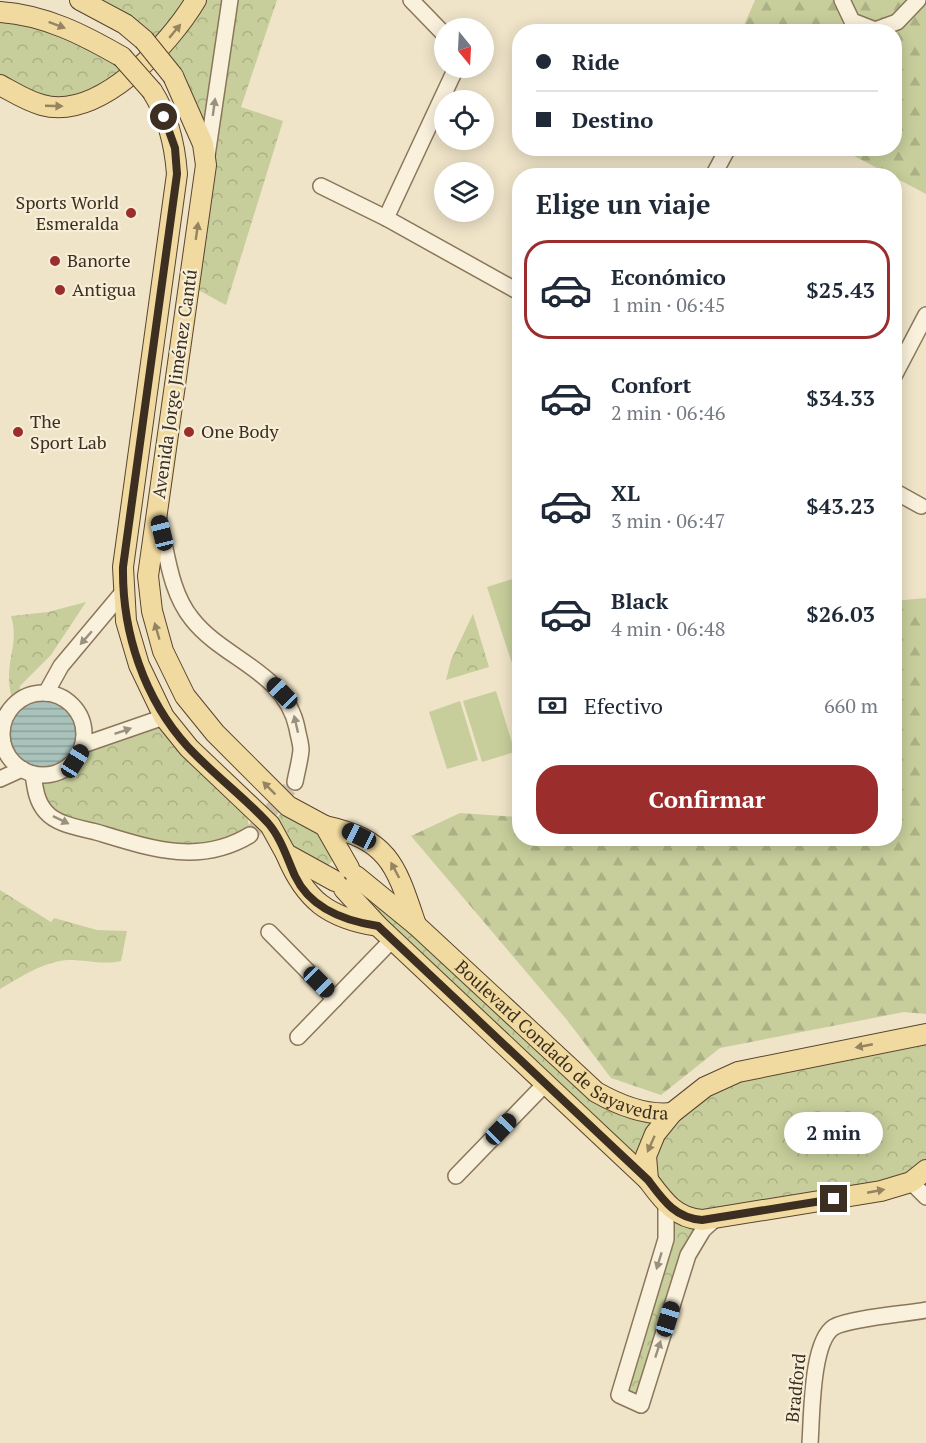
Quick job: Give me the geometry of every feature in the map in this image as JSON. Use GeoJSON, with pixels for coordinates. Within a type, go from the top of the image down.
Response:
{"type":"FeatureCollection","features":[{"type":"Feature","properties":{"kind":"main road","name":"Avenida Jorge Jiménez Cantú"},"geometry":{"type":"LineString","coordinates":[[81,0],[126,24],[144,40],[173,76],[203,144],[206,165],[148,576],[152,611],[163,651],[185,696],[214,733],[288,806],[325,825]]}},
{"type":"Feature","properties":{"kind":"main road"},"geometry":{"type":"LineString","coordinates":[[0,86],[43,105],[64,106],[87,102],[117,86],[163,44],[185,19],[196,0]]}},
{"type":"Feature","properties":{"kind":"main road","name":"Avenida Jorge Jiménez Cantú"},"geometry":{"type":"LineString","coordinates":[[0,12],[31,15],[86,36],[122,57],[158,101],[175,148],[177,174],[123,567],[126,621],[139,665],[164,717],[189,748],[270,825],[286,854]]}},
{"type":"Feature","properties":{"kind":"main road"},"geometry":{"type":"LineString","coordinates":[[270,825],[288,806]]}},
{"type":"Feature","properties":{"kind":"main road"},"geometry":{"type":"LineString","coordinates":[[325,825],[343,876]]}},
{"type":"Feature","properties":{"kind":"main road","name":"Boulevard Condado de Sayavedra"},"geometry":{"type":"LineString","coordinates":[[325,825],[348,831],[376,844],[390,861],[402,883],[416,925]]}},
{"type":"Feature","properties":{"kind":"main road"},"geometry":{"type":"LineString","coordinates":[[286,854],[343,876]]}},
{"type":"Feature","properties":{"kind":"main road"},"geometry":{"type":"LineString","coordinates":[[286,854],[296,879],[321,906],[349,921],[378,926]]}},
{"type":"Feature","properties":{"kind":"main road","name":"Boulevard Condado de Sayavedra"},"geometry":{"type":"LineString","coordinates":[[343,876],[416,925],[596,1092],[630,1108],[660,1114],[672,1113],[705,1087],[738,1072],[924,1035]]}},
{"type":"Feature","properties":{"kind":"main road","name":"Boulevard Condado de Sayavedra"},"geometry":{"type":"LineString","coordinates":[[343,876],[378,926],[392,940],[648,1180],[666,1204],[691,1219],[716,1218],[881,1191],[919,1176]]}},
{"type":"Feature","properties":{"kind":"main road"},"geometry":{"type":"LineString","coordinates":[[648,1180],[646,1156],[655,1134],[672,1113]]}},
{"type":"Feature","properties":{"kind":"street"},"geometry":{"type":"LineString","coordinates":[[206,165],[230,0]]}},
{"type":"Feature","properties":{"kind":"street"},"geometry":{"type":"LineString","coordinates":[[411,0],[434,24]]}},
{"type":"Feature","properties":{"kind":"street"},"geometry":{"type":"LineString","coordinates":[[842,0],[852,21],[860,24]]}},
{"type":"Feature","properties":{"kind":"street"},"geometry":{"type":"LineString","coordinates":[[892,24],[897,22],[918,0]]}},
{"type":"Feature","properties":{"kind":"street"},"geometry":{"type":"LineString","coordinates":[[386,218],[451,78]]}},
{"type":"Feature","properties":{"kind":"street"},"geometry":{"type":"LineString","coordinates":[[321,186],[386,218],[512,288]]}},
{"type":"Feature","properties":{"kind":"street"},"geometry":{"type":"LineString","coordinates":[[902,361],[926,315]]}},
{"type":"Feature","properties":{"kind":"street"},"geometry":{"type":"LineString","coordinates":[[902,495],[921,506]]}},
{"type":"Feature","properties":{"kind":"street"},"geometry":{"type":"LineString","coordinates":[[157,514],[176,591],[191,618],[213,640],[264,675],[282,693],[294,717],[301,749],[295,782]]}},
{"type":"Feature","properties":{"kind":"street"},"geometry":{"type":"LineString","coordinates":[[46,693],[61,666],[123,592]]}},
{"type":"Feature","properties":{"kind":"street"},"geometry":{"type":"LineString","coordinates":[[0,778],[28,771],[53,774],[65,769],[75,761],[83,745],[84,725],[79,713],[60,696],[46,693],[32,694],[19,700],[4,714],[1,737],[4,758],[28,771],[46,813],[65,824],[159,851],[182,854],[208,852],[234,845],[250,835]]}},
{"type":"Feature","properties":{"kind":"street"},"geometry":{"type":"LineString","coordinates":[[83,745],[164,717]]}},
{"type":"Feature","properties":{"kind":"street"},"geometry":{"type":"LineString","coordinates":[[269,932],[335,999]]}},
{"type":"Feature","properties":{"kind":"street"},"geometry":{"type":"LineString","coordinates":[[298,1037],[392,940]]}},
{"type":"Feature","properties":{"kind":"street"},"geometry":{"type":"LineString","coordinates":[[456,1176],[546,1083]]}},
{"type":"Feature","properties":{"kind":"street"},"geometry":{"type":"LineString","coordinates":[[919,1176],[926,1197]]}},
{"type":"Feature","properties":{"kind":"street"},"geometry":{"type":"LineString","coordinates":[[666,1204],[666,1239],[619,1395],[641,1405],[688,1255],[703,1230],[716,1218]]}},
{"type":"Feature","properties":{"kind":"street","name":"Bradford"},"geometry":{"type":"LineString","coordinates":[[810,1443],[819,1349],[827,1333],[845,1324],[926,1310]]}},
{"type":"Feature","properties":{"kind":"green space"},"geometry":{"type":"Polygon","coordinates":[[[81,0],[277,0],[241,107],[283,121],[226,305],[189,285],[203,144],[144,40],[81,0]]]}},
{"type":"Feature","properties":{"kind":"green space"},"geometry":{"type":"Polygon","coordinates":[[[755,0],[926,0],[926,194],[902,181],[902,168],[877,168],[854,156],[902,156],[902,24],[744,24],[755,0]]]}},
{"type":"Feature","properties":{"kind":"green space"},"geometry":{"type":"Polygon","coordinates":[[[0,12],[122,57],[117,86],[64,107],[0,85],[0,12]]]}},
{"type":"Feature","properties":{"kind":"green space"},"geometry":{"type":"Polygon","coordinates":[[[512,579],[512,664],[487,587],[512,579]]]}},
{"type":"Feature","properties":{"kind":"green space"},"geometry":{"type":"Polygon","coordinates":[[[926,598],[926,1014],[904,1012],[720,1048],[661,1095],[611,1078],[567,1020],[411,836],[460,813],[512,817],[512,846],[902,846],[902,600],[926,598]]]}},
{"type":"Feature","properties":{"kind":"green space"},"geometry":{"type":"Polygon","coordinates":[[[86,602],[51,655],[20,686],[19,700],[14,705],[9,679],[14,638],[11,616],[48,612],[86,602]]]}},
{"type":"Feature","properties":{"kind":"green space"},"geometry":{"type":"Polygon","coordinates":[[[473,614],[489,667],[446,680],[451,660],[473,614]]]}},
{"type":"Feature","properties":{"kind":"green space"},"geometry":{"type":"Polygon","coordinates":[[[496,691],[512,742],[512,753],[482,762],[463,701],[496,691]]]}},
{"type":"Feature","properties":{"kind":"green space"},"geometry":{"type":"Polygon","coordinates":[[[460,701],[478,760],[447,769],[429,712],[460,701]]]}},
{"type":"Feature","properties":{"kind":"green space"},"geometry":{"type":"Polygon","coordinates":[[[164,717],[245,799],[250,835],[208,852],[65,824],[35,794],[39,775],[65,769],[82,750],[164,717]]]}},
{"type":"Feature","properties":{"kind":"green space"},"geometry":{"type":"Polygon","coordinates":[[[288,806],[302,812],[340,854],[320,873],[270,825],[288,806]]]}},
{"type":"Feature","properties":{"kind":"green space"},"geometry":{"type":"Polygon","coordinates":[[[362,881],[596,1092],[660,1114],[705,1087],[926,1034],[926,1170],[703,1230],[641,1405],[619,1395],[666,1239],[666,1204],[349,894],[362,881]]]}},
{"type":"Feature","properties":{"kind":"green space"},"geometry":{"type":"Polygon","coordinates":[[[0,890],[51,922],[54,918],[97,930],[127,931],[121,961],[108,963],[69,960],[51,963],[33,970],[0,989],[0,890]]]}},
{"type":"Feature","properties":{"kind":"water"},"geometry":{"type":"Polygon","coordinates":[[[43,693],[59,696],[72,705],[81,718],[84,734],[81,750],[72,763],[59,772],[43,775],[27,772],[14,763],[5,750],[2,734],[5,718],[14,705],[27,696],[43,693]]]}},
{"type":"Feature","properties":{"kind":"tunnel"},"geometry":{"type":"LineString","coordinates":[[250,835],[295,782]]}},
{"type":"Feature","properties":{"kind":"place","name":"Sports World Esmeralda"},"geometry":{"type":"Point","coordinates":[131,213]}},
{"type":"Feature","properties":{"kind":"place","name":"Banorte"},"geometry":{"type":"Point","coordinates":[55,261]}},
{"type":"Feature","properties":{"kind":"place","name":"Antigua"},"geometry":{"type":"Point","coordinates":[60,290]}},
{"type":"Feature","properties":{"kind":"place","name":"The Sport Lab"},"geometry":{"type":"Point","coordinates":[18,432]}},
{"type":"Feature","properties":{"kind":"place","name":"One Body"},"geometry":{"type":"Point","coordinates":[189,432]}},
{"type":"Feature","properties":{"kind":"route"},"geometry":{"type":"LineString","coordinates":[[164,117],[175,148],[177,174],[174,208],[123,567],[126,621],[139,665],[164,717],[189,748],[270,825],[286,854],[296,879],[314,900],[339,917],[378,926],[648,1180],[666,1204],[676,1213],[691,1219],[702,1220],[834,1199]]}}]}
